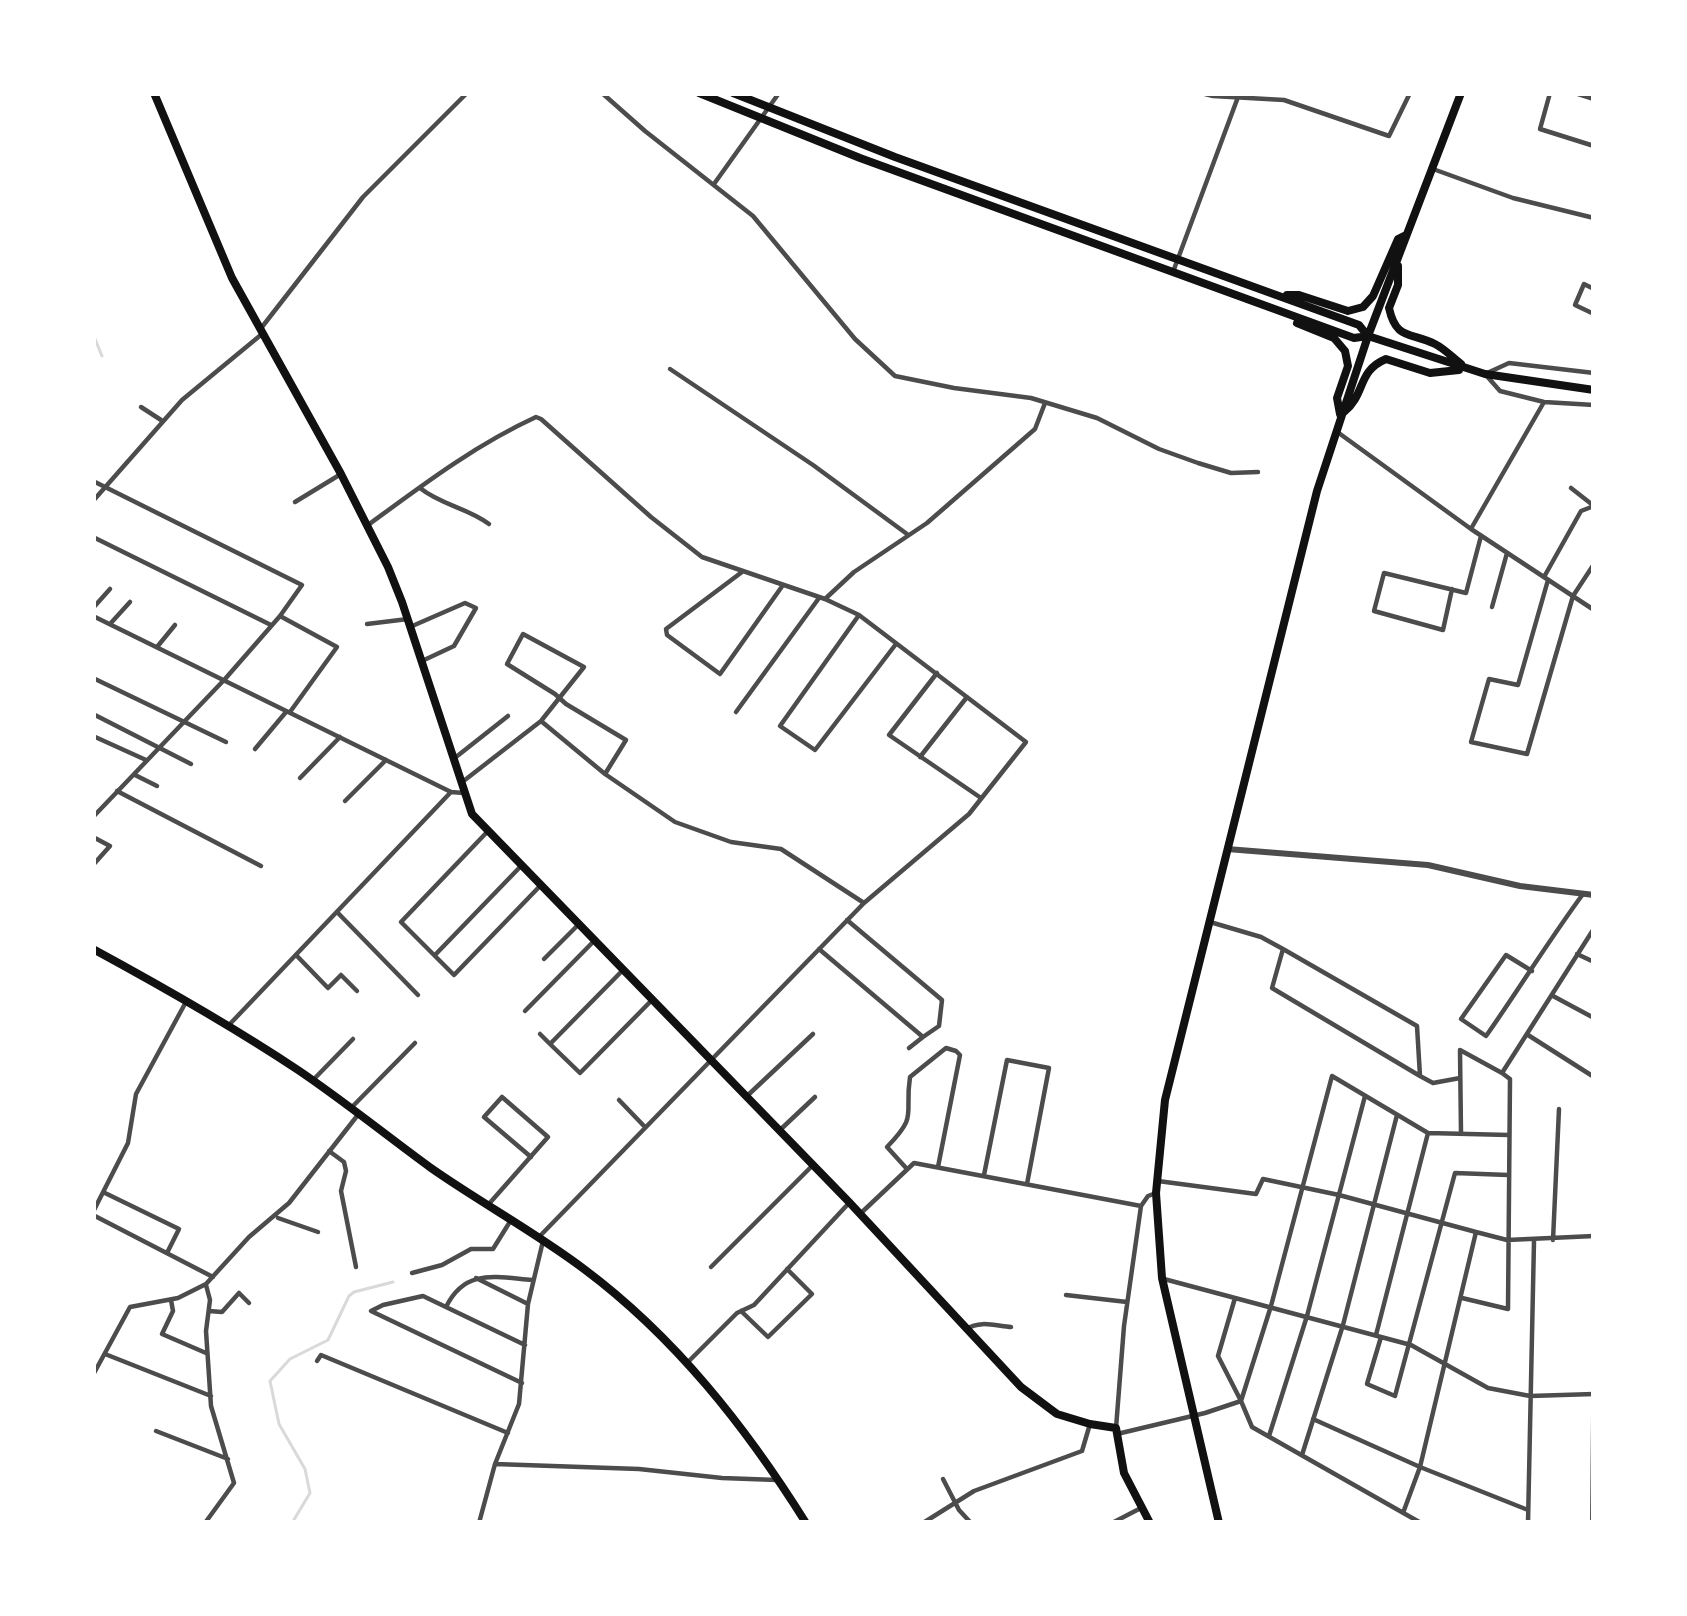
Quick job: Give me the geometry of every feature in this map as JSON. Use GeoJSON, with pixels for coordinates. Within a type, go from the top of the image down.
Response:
{"type":"FeatureCollection","features":[{"type":"Feature","properties":{"kind":"main road"},"geometry":{"type":"LineString","coordinates":[[154,93],[210,229],[261,332],[368,524],[409,623],[470,810],[1034,1399],[1057,1414],[1116,1431],[1124,1473],[1150,1523]]}},
{"type":"Feature","properties":{"kind":"main road"},"geometry":{"type":"LineString","coordinates":[[699,93],[1354,338],[1368,336],[1485,374],[1594,390]]}},
{"type":"Feature","properties":{"kind":"main road"},"geometry":{"type":"LineString","coordinates":[[733,93],[895,157],[1359,325],[1368,336]]}},
{"type":"Feature","properties":{"kind":"main road"},"geometry":{"type":"LineString","coordinates":[[1219,1523],[1162,1278],[1156,1193],[1165,1100],[1317,491],[1368,336],[1461,93]]}},
{"type":"Feature","properties":{"kind":"main road"},"geometry":{"type":"LineString","coordinates":[[1282,296],[1299,295],[1348,311],[1363,308],[1398,239],[1407,235]]}},
{"type":"Feature","properties":{"kind":"main road"},"geometry":{"type":"LineString","coordinates":[[1398,260],[1398,284],[1389,308],[1396,328],[1438,346],[1466,369]]}},
{"type":"Feature","properties":{"kind":"main road"},"geometry":{"type":"LineString","coordinates":[[1272,309],[1341,344],[1348,360],[1337,398],[1341,415]]}},
{"type":"Feature","properties":{"kind":"main road"},"geometry":{"type":"LineString","coordinates":[[1341,415],[1355,403],[1368,369],[1386,359],[1430,373],[1466,369]]}},
{"type":"Feature","properties":{"kind":"main road"},"geometry":{"type":"LineString","coordinates":[[93,949],[187,1000],[313,1080],[622,1299],[687,1363],[745,1432],[806,1523]]}},
{"type":"Feature","properties":{"kind":"street"},"geometry":{"type":"LineString","coordinates":[[93,501],[182,400],[261,332],[363,197],[467,93]]}},
{"type":"Feature","properties":{"kind":"street"},"geometry":{"type":"LineString","coordinates":[[602,93],[753,216],[855,339],[895,376],[1031,398],[1097,418],[1198,464],[1258,472]]}},
{"type":"Feature","properties":{"kind":"street"},"geometry":{"type":"LineString","coordinates":[[714,184],[779,93]]}},
{"type":"Feature","properties":{"kind":"street"},"geometry":{"type":"LineString","coordinates":[[1201,93],[1284,100],[1389,136],[1411,93]]}},
{"type":"Feature","properties":{"kind":"street"},"geometry":{"type":"LineString","coordinates":[[1284,100],[1291,93]]}},
{"type":"Feature","properties":{"kind":"street"},"geometry":{"type":"LineString","coordinates":[[1550,93],[1540,129],[1594,146]]}},
{"type":"Feature","properties":{"kind":"street"},"geometry":{"type":"LineString","coordinates":[[1575,93],[1594,99]]}},
{"type":"Feature","properties":{"kind":"street"},"geometry":{"type":"LineString","coordinates":[[1173,272],[1238,98]]}},
{"type":"Feature","properties":{"kind":"street"},"geometry":{"type":"LineString","coordinates":[[1431,168],[1514,198],[1594,218]]}},
{"type":"Feature","properties":{"kind":"street"},"geometry":{"type":"LineString","coordinates":[[1594,289],[1584,284],[1575,305],[1594,314]]}},
{"type":"Feature","properties":{"kind":"street"},"geometry":{"type":"LineString","coordinates":[[1594,373],[1509,363],[1485,374],[1499,392],[1544,402],[1594,405]]}},
{"type":"Feature","properties":{"kind":"street"},"geometry":{"type":"LineString","coordinates":[[670,369],[909,535]]}},
{"type":"Feature","properties":{"kind":"street"},"geometry":{"type":"LineString","coordinates":[[1471,529],[1544,402]]}},
{"type":"Feature","properties":{"kind":"street"},"geometry":{"type":"LineString","coordinates":[[736,712],[822,598],[927,523],[1035,429],[1045,403]]}},
{"type":"Feature","properties":{"kind":"street"},"geometry":{"type":"LineString","coordinates":[[140,407],[163,422]]}},
{"type":"Feature","properties":{"kind":"street"},"geometry":{"type":"LineString","coordinates":[[368,524],[479,448],[536,417],[702,557],[859,615],[1026,742],[951,831],[864,903],[540,1239],[516,1416],[495,1464],[478,1523]]}},
{"type":"Feature","properties":{"kind":"street"},"geometry":{"type":"LineString","coordinates":[[1336,431],[1481,536],[1594,610]]}},
{"type":"Feature","properties":{"kind":"street"},"geometry":{"type":"LineString","coordinates":[[295,502],[341,474]]}},
{"type":"Feature","properties":{"kind":"street"},"geometry":{"type":"LineString","coordinates":[[93,481],[302,584],[225,679],[94,815]]}},
{"type":"Feature","properties":{"kind":"street"},"geometry":{"type":"LineString","coordinates":[[419,488],[489,524]]}},
{"type":"Feature","properties":{"kind":"street"},"geometry":{"type":"LineString","coordinates":[[1571,488],[1594,506],[1581,511],[1546,579],[1518,685],[1490,679],[1471,742],[1527,754],[1574,596],[1594,564]]}},
{"type":"Feature","properties":{"kind":"street"},"geometry":{"type":"LineString","coordinates":[[1452,589],[1443,630],[1373,611],[1384,572],[1452,589],[1466,593],[1481,536]]}},
{"type":"Feature","properties":{"kind":"street"},"geometry":{"type":"LineString","coordinates":[[93,537],[272,625]]}},
{"type":"Feature","properties":{"kind":"street"},"geometry":{"type":"LineString","coordinates":[[1492,608],[1507,553]]}},
{"type":"Feature","properties":{"kind":"street"},"geometry":{"type":"LineString","coordinates":[[743,572],[666,629],[667,635],[720,674],[783,585]]}},
{"type":"Feature","properties":{"kind":"street"},"geometry":{"type":"LineString","coordinates":[[93,608],[110,589]]}},
{"type":"Feature","properties":{"kind":"street"},"geometry":{"type":"LineString","coordinates":[[110,624],[130,602]]}},
{"type":"Feature","properties":{"kind":"street"},"geometry":{"type":"LineString","coordinates":[[367,624],[409,623],[465,603],[476,608],[454,646],[422,661]]}},
{"type":"Feature","properties":{"kind":"street"},"geometry":{"type":"LineString","coordinates":[[859,615],[780,726],[815,750],[897,642]]}},
{"type":"Feature","properties":{"kind":"street"},"geometry":{"type":"LineString","coordinates":[[255,749],[337,647],[280,616]]}},
{"type":"Feature","properties":{"kind":"street"},"geometry":{"type":"LineString","coordinates":[[94,619],[451,792]]}},
{"type":"Feature","properties":{"kind":"street"},"geometry":{"type":"LineString","coordinates":[[157,647],[175,625]]}},
{"type":"Feature","properties":{"kind":"street"},"geometry":{"type":"LineString","coordinates":[[229,1026],[451,792],[541,722],[560,698],[584,667],[523,634],[507,664],[560,698],[626,740],[605,774]]}},
{"type":"Feature","properties":{"kind":"street"},"geometry":{"type":"LineString","coordinates":[[937,673],[889,735],[981,798]]}},
{"type":"Feature","properties":{"kind":"street"},"geometry":{"type":"LineString","coordinates":[[93,678],[226,742]]}},
{"type":"Feature","properties":{"kind":"street"},"geometry":{"type":"LineString","coordinates":[[920,757],[967,697]]}},
{"type":"Feature","properties":{"kind":"street"},"geometry":{"type":"LineString","coordinates":[[93,714],[190,764]]}},
{"type":"Feature","properties":{"kind":"street"},"geometry":{"type":"LineString","coordinates":[[454,758],[508,716]]}},
{"type":"Feature","properties":{"kind":"street"},"geometry":{"type":"LineString","coordinates":[[541,722],[675,822],[731,842],[781,849],[864,903]]}},
{"type":"Feature","properties":{"kind":"street"},"geometry":{"type":"LineString","coordinates":[[93,736],[146,760]]}},
{"type":"Feature","properties":{"kind":"street"},"geometry":{"type":"LineString","coordinates":[[300,778],[340,737]]}},
{"type":"Feature","properties":{"kind":"street"},"geometry":{"type":"LineString","coordinates":[[345,801],[386,760]]}},
{"type":"Feature","properties":{"kind":"street"},"geometry":{"type":"LineString","coordinates":[[133,774],[158,786]]}},
{"type":"Feature","properties":{"kind":"street"},"geometry":{"type":"LineString","coordinates":[[117,791],[261,866]]}},
{"type":"Feature","properties":{"kind":"street"},"geometry":{"type":"LineString","coordinates":[[488,831],[401,922],[454,974],[540,886]]}},
{"type":"Feature","properties":{"kind":"street"},"geometry":{"type":"LineString","coordinates":[[93,837],[110,846],[93,865]]}},
{"type":"Feature","properties":{"kind":"street"},"geometry":{"type":"LineString","coordinates":[[1227,849],[1428,865],[1520,886],[1594,895]]}},
{"type":"Feature","properties":{"kind":"street"},"geometry":{"type":"LineString","coordinates":[[435,955],[521,866]]}},
{"type":"Feature","properties":{"kind":"street"},"geometry":{"type":"LineString","coordinates":[[1532,971],[1506,955],[1462,1019],[1486,1036],[1532,971],[1583,894]]}},
{"type":"Feature","properties":{"kind":"street"},"geometry":{"type":"LineString","coordinates":[[337,912],[418,995]]}},
{"type":"Feature","properties":{"kind":"street"},"geometry":{"type":"LineString","coordinates":[[847,920],[942,1000],[939,1026],[909,1048]]}},
{"type":"Feature","properties":{"kind":"street"},"geometry":{"type":"LineString","coordinates":[[1209,922],[1262,937],[1417,1026],[1420,1076]]}},
{"type":"Feature","properties":{"kind":"street"},"geometry":{"type":"LineString","coordinates":[[544,959],[578,925]]}},
{"type":"Feature","properties":{"kind":"street"},"geometry":{"type":"LineString","coordinates":[[1502,1073],[1594,929]]}},
{"type":"Feature","properties":{"kind":"street"},"geometry":{"type":"LineString","coordinates":[[525,1011],[594,941]]}},
{"type":"Feature","properties":{"kind":"street"},"geometry":{"type":"LineString","coordinates":[[818,949],[923,1037]]}},
{"type":"Feature","properties":{"kind":"street"},"geometry":{"type":"LineString","coordinates":[[1283,949],[1272,988],[1433,1083],[1460,1078]]}},
{"type":"Feature","properties":{"kind":"street"},"geometry":{"type":"LineString","coordinates":[[1577,954],[1594,962]]}},
{"type":"Feature","properties":{"kind":"street"},"geometry":{"type":"LineString","coordinates":[[296,955],[328,988],[341,976],[357,991]]}},
{"type":"Feature","properties":{"kind":"street"},"geometry":{"type":"LineString","coordinates":[[550,1044],[623,970]]}},
{"type":"Feature","properties":{"kind":"street"},"geometry":{"type":"LineString","coordinates":[[1552,996],[1594,1018]]}},
{"type":"Feature","properties":{"kind":"street"},"geometry":{"type":"LineString","coordinates":[[187,1000],[136,1094],[128,1143],[93,1214],[213,1277]]}},
{"type":"Feature","properties":{"kind":"street"},"geometry":{"type":"LineString","coordinates":[[539,1034],[580,1073],[652,1000]]}},
{"type":"Feature","properties":{"kind":"street"},"geometry":{"type":"LineString","coordinates":[[747,1096],[813,1034]]}},
{"type":"Feature","properties":{"kind":"street"},"geometry":{"type":"LineString","coordinates":[[1528,1035],[1594,1077]]}},
{"type":"Feature","properties":{"kind":"street"},"geometry":{"type":"LineString","coordinates":[[313,1080],[353,1039]]}},
{"type":"Feature","properties":{"kind":"street"},"geometry":{"type":"LineString","coordinates":[[93,1375],[130,1307],[171,1300],[206,1284],[275,1217],[355,1111],[415,1043]]}},
{"type":"Feature","properties":{"kind":"street"},"geometry":{"type":"LineString","coordinates":[[907,1169],[886,1147],[908,1123],[910,1077],[946,1048],[960,1055],[938,1167]]}},
{"type":"Feature","properties":{"kind":"street"},"geometry":{"type":"LineString","coordinates":[[1461,1133],[1460,1050],[1510,1079],[1508,1309],[1462,1298]]}},
{"type":"Feature","properties":{"kind":"street"},"geometry":{"type":"LineString","coordinates":[[984,1175],[1007,1060],[1049,1068],[1027,1184]]}},
{"type":"Feature","properties":{"kind":"street"},"geometry":{"type":"LineString","coordinates":[[1240,1401],[1271,1306],[1332,1076],[1428,1133],[1509,1136]]}},
{"type":"Feature","properties":{"kind":"street"},"geometry":{"type":"LineString","coordinates":[[780,1130],[815,1096]]}},
{"type":"Feature","properties":{"kind":"street"},"geometry":{"type":"LineString","coordinates":[[1269,1436],[1307,1316],[1365,1096]]}},
{"type":"Feature","properties":{"kind":"street"},"geometry":{"type":"LineString","coordinates":[[488,1205],[531,1157],[548,1138],[502,1097],[484,1118],[531,1157]]}},
{"type":"Feature","properties":{"kind":"street"},"geometry":{"type":"LineString","coordinates":[[619,1100],[645,1126]]}},
{"type":"Feature","properties":{"kind":"street"},"geometry":{"type":"LineString","coordinates":[[1553,1240],[1558,1109]]}},
{"type":"Feature","properties":{"kind":"street"},"geometry":{"type":"LineString","coordinates":[[1302,1455],[1342,1325],[1396,1114]]}},
{"type":"Feature","properties":{"kind":"street"},"geometry":{"type":"LineString","coordinates":[[1428,1133],[1367,1384],[1395,1396],[1455,1173],[1508,1174]]}},
{"type":"Feature","properties":{"kind":"street"},"geometry":{"type":"LineString","coordinates":[[329,1151],[344,1162],[340,1191],[356,1267]]}},
{"type":"Feature","properties":{"kind":"street"},"geometry":{"type":"LineString","coordinates":[[860,1214],[914,1162],[1141,1206]]}},
{"type":"Feature","properties":{"kind":"street"},"geometry":{"type":"LineString","coordinates":[[712,1267],[813,1165]]}},
{"type":"Feature","properties":{"kind":"street"},"geometry":{"type":"LineString","coordinates":[[1157,1181],[1256,1194],[1263,1179],[1507,1240],[1594,1235]]}},
{"type":"Feature","properties":{"kind":"street"},"geometry":{"type":"LineString","coordinates":[[104,1192],[179,1229],[166,1253]]}},
{"type":"Feature","properties":{"kind":"street"},"geometry":{"type":"LineString","coordinates":[[1156,1193],[1141,1206],[1118,1380],[1116,1431],[1240,1401]]}},
{"type":"Feature","properties":{"kind":"street"},"geometry":{"type":"LineString","coordinates":[[687,1363],[741,1311],[754,1305],[849,1202]]}},
{"type":"Feature","properties":{"kind":"street"},"geometry":{"type":"LineString","coordinates":[[275,1217],[317,1232]]}},
{"type":"Feature","properties":{"kind":"street"},"geometry":{"type":"LineString","coordinates":[[412,1273],[471,1250],[493,1250],[511,1220]]}},
{"type":"Feature","properties":{"kind":"street"},"geometry":{"type":"LineString","coordinates":[[1403,1513],[1420,1467],[1476,1232]]}},
{"type":"Feature","properties":{"kind":"street"},"geometry":{"type":"LineString","coordinates":[[1528,1523],[1534,1240]]}},
{"type":"Feature","properties":{"kind":"street"},"geometry":{"type":"LineString","coordinates":[[741,1311],[768,1337],[812,1294],[787,1269]]}},
{"type":"Feature","properties":{"kind":"street"},"geometry":{"type":"LineString","coordinates":[[446,1307],[453,1292],[480,1275],[532,1280]]}},
{"type":"Feature","properties":{"kind":"street"},"geometry":{"type":"LineString","coordinates":[[476,1278],[528,1304]]}},
{"type":"Feature","properties":{"kind":"street"},"geometry":{"type":"LineString","coordinates":[[1162,1278],[1411,1345],[1488,1388],[1530,1396],[1594,1394]]}},
{"type":"Feature","properties":{"kind":"street"},"geometry":{"type":"LineString","coordinates":[[205,1523],[234,1483],[211,1406],[206,1284]]}},
{"type":"Feature","properties":{"kind":"street"},"geometry":{"type":"LineString","coordinates":[[209,1311],[222,1312],[238,1293],[249,1303]]}},
{"type":"Feature","properties":{"kind":"street"},"geometry":{"type":"LineString","coordinates":[[1066,1295],[1127,1302]]}},
{"type":"Feature","properties":{"kind":"street"},"geometry":{"type":"LineString","coordinates":[[522,1383],[370,1311],[423,1296],[525,1346]]}},
{"type":"Feature","properties":{"kind":"street"},"geometry":{"type":"LineString","coordinates":[[1235,1298],[1218,1356],[1252,1427],[1421,1523]]}},
{"type":"Feature","properties":{"kind":"street"},"geometry":{"type":"LineString","coordinates":[[171,1300],[173,1311],[162,1334],[207,1354]]}},
{"type":"Feature","properties":{"kind":"street"},"geometry":{"type":"LineString","coordinates":[[967,1329],[972,1324],[1011,1328]]}},
{"type":"Feature","properties":{"kind":"street"},"geometry":{"type":"LineString","coordinates":[[105,1354],[211,1396]]}},
{"type":"Feature","properties":{"kind":"street"},"geometry":{"type":"LineString","coordinates":[[317,1361],[321,1355],[508,1433]]}},
{"type":"Feature","properties":{"kind":"street"},"geometry":{"type":"LineString","coordinates":[[1593,1523],[1594,1414]]}},
{"type":"Feature","properties":{"kind":"street"},"geometry":{"type":"LineString","coordinates":[[1313,1419],[1528,1510]]}},
{"type":"Feature","properties":{"kind":"street"},"geometry":{"type":"LineString","coordinates":[[922,1523],[974,1491],[1082,1451],[1090,1424]]}},
{"type":"Feature","properties":{"kind":"street"},"geometry":{"type":"LineString","coordinates":[[156,1431],[228,1459]]}},
{"type":"Feature","properties":{"kind":"street"},"geometry":{"type":"LineString","coordinates":[[495,1464],[778,1480]]}},
{"type":"Feature","properties":{"kind":"street"},"geometry":{"type":"LineString","coordinates":[[943,1479],[970,1523]]}},
{"type":"Feature","properties":{"kind":"street"},"geometry":{"type":"LineString","coordinates":[[1112,1523],[1141,1508]]}},
{"type":"Feature","properties":{"kind":"waterway"},"geometry":{"type":"LineString","coordinates":[[93,334],[102,356]]}},
{"type":"Feature","properties":{"kind":"waterway"},"geometry":{"type":"LineString","coordinates":[[292,1523],[310,1493],[305,1469],[279,1424],[270,1381],[290,1359],[328,1340],[349,1296],[393,1282]]}}]}
